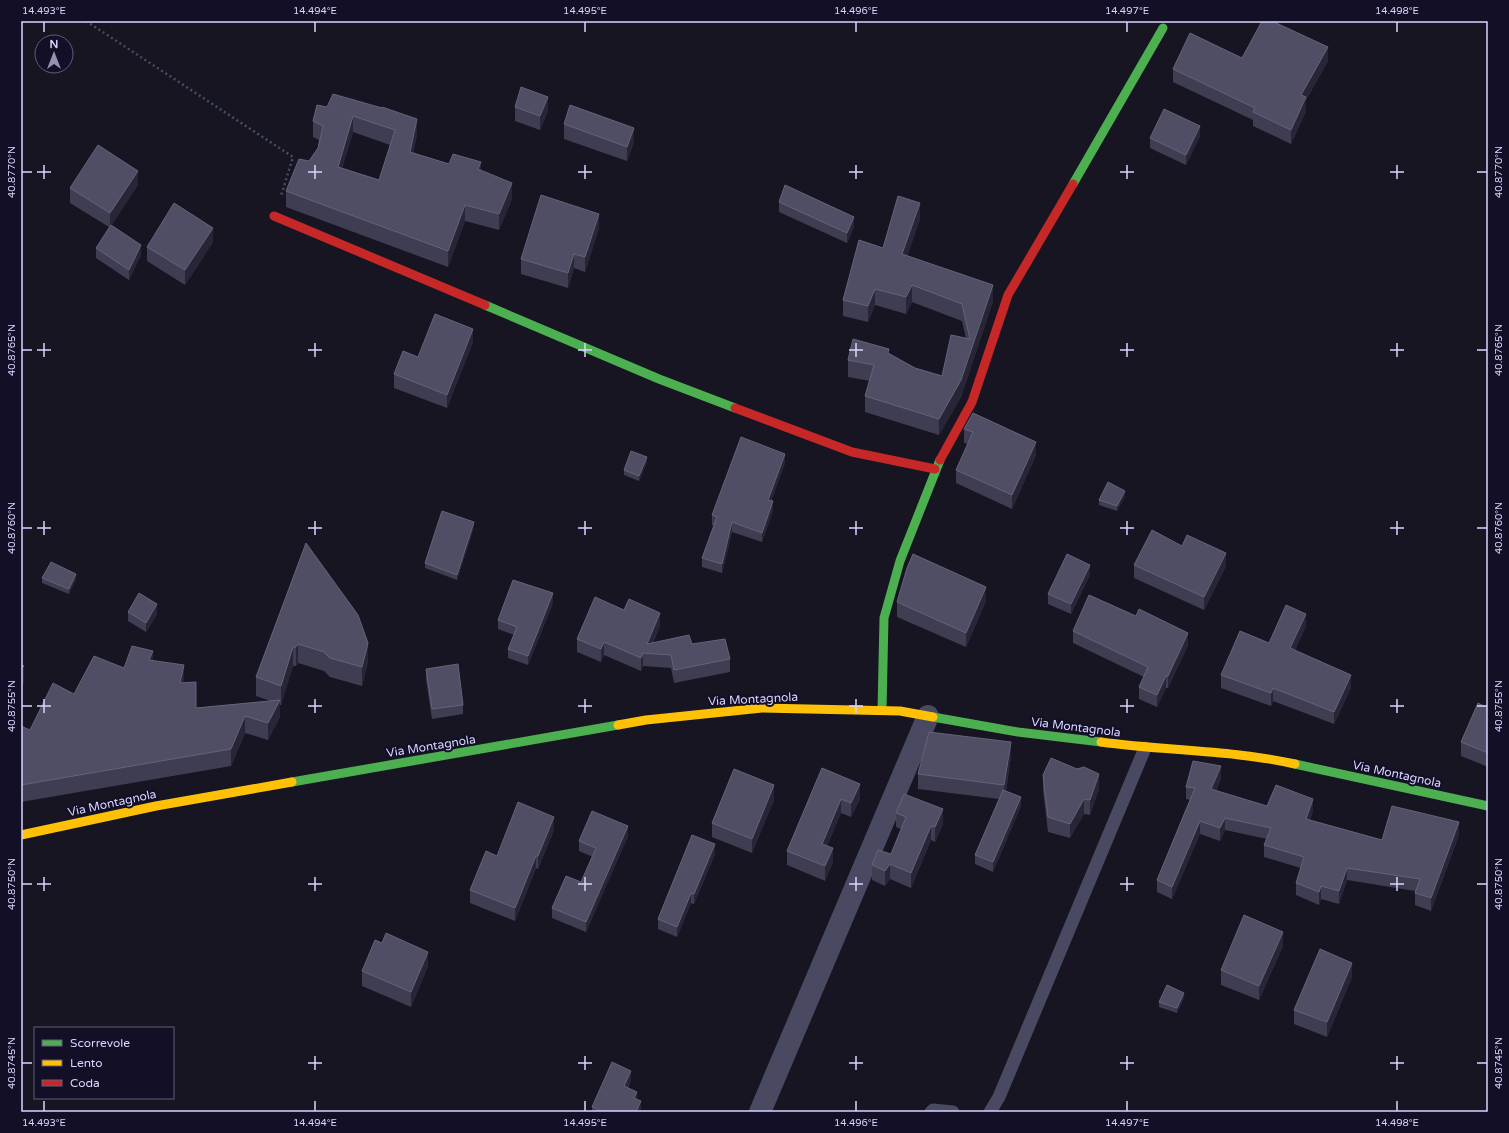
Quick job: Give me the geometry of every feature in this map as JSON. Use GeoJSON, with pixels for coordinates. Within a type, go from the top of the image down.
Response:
{"type":"FeatureCollection","features":[{"type":"Feature","properties":{"kind":"street"},"geometry":{"type":"LineString","coordinates":[[882,710],[884,618],[900,561],[935,468],[972,402],[1008,295],[1163,28]]}},
{"type":"Feature","properties":{"kind":"street"},"geometry":{"type":"LineString","coordinates":[[274,216],[659,379],[852,452],[935,468]]}},
{"type":"Feature","properties":{"kind":"street","name":"Via Montagnola"},"geometry":{"type":"LineString","coordinates":[[21,835],[156,806],[646,720],[762,708],[900,711],[1018,732],[1145,748],[1262,757],[1488,806]]}},
{"type":"Feature","properties":{"kind":"street"},"geometry":{"type":"LineString","coordinates":[[760,1112],[928,716]]}},
{"type":"Feature","properties":{"kind":"lane"},"geometry":{"type":"LineString","coordinates":[[990,1112],[999,1097],[1145,748]]}},
{"type":"Feature","properties":{"kind":"lane"},"geometry":{"type":"LineString","coordinates":[[931,1112],[933,1110],[953,1112]]}},
{"type":"Feature","properties":{"kind":"path"},"geometry":{"type":"LineString","coordinates":[[86,21],[293,157],[274,216]]}},
{"type":"Feature","properties":{"kind":"building"},"geometry":{"type":"Polygon","coordinates":[[[1262,21],[1272,21],[1328,47],[1301,95],[1306,97],[1291,130],[1253,112],[1255,108],[1173,69],[1190,33],[1242,58],[1262,21]]]}},
{"type":"Feature","properties":{"kind":"building"},"geometry":{"type":"Polygon","coordinates":[[[521,87],[548,97],[540,116],[515,107],[521,87]]]}},
{"type":"Feature","properties":{"kind":"building"},"geometry":{"type":"Polygon","coordinates":[[[333,94],[382,107],[417,119],[410,152],[449,164],[453,154],[481,162],[478,169],[512,183],[499,214],[465,205],[448,251],[286,191],[299,159],[309,161],[318,148],[323,126],[313,121],[317,105],[327,107],[333,94]],[[353,116],[338,167],[379,180],[395,130],[353,116]]]}},
{"type":"Feature","properties":{"kind":"building"},"geometry":{"type":"Polygon","coordinates":[[[570,105],[634,128],[627,147],[564,124],[570,105]]]}},
{"type":"Feature","properties":{"kind":"building"},"geometry":{"type":"Polygon","coordinates":[[[1164,109],[1200,126],[1186,155],[1150,138],[1164,109]]]}},
{"type":"Feature","properties":{"kind":"building"},"geometry":{"type":"Polygon","coordinates":[[[98,145],[138,171],[110,213],[70,188],[98,145]]]}},
{"type":"Feature","properties":{"kind":"building"},"geometry":{"type":"Polygon","coordinates":[[[785,185],[854,217],[847,233],[779,202],[785,185]]]}},
{"type":"Feature","properties":{"kind":"building"},"geometry":{"type":"Polygon","coordinates":[[[541,195],[599,214],[585,257],[574,254],[568,273],[521,259],[541,195]]]}},
{"type":"Feature","properties":{"kind":"building"},"geometry":{"type":"Polygon","coordinates":[[[898,196],[920,203],[902,254],[993,285],[961,380],[939,419],[865,396],[874,365],[848,360],[853,339],[889,349],[888,353],[915,368],[942,376],[951,335],[970,339],[962,304],[912,285],[906,297],[875,289],[868,306],[843,300],[859,240],[883,248],[898,196]]]}},
{"type":"Feature","properties":{"kind":"building"},"geometry":{"type":"Polygon","coordinates":[[[174,203],[213,228],[185,270],[147,247],[174,203]]]}},
{"type":"Feature","properties":{"kind":"building"},"geometry":{"type":"Polygon","coordinates":[[[111,225],[141,245],[129,270],[96,248],[111,225]]]}},
{"type":"Feature","properties":{"kind":"building"},"geometry":{"type":"Polygon","coordinates":[[[435,314],[473,329],[447,395],[394,374],[403,351],[418,357],[435,314]]]}},
{"type":"Feature","properties":{"kind":"building"},"geometry":{"type":"Polygon","coordinates":[[[973,413],[1036,442],[1012,495],[956,470],[973,432],[964,429],[973,413]]]}},
{"type":"Feature","properties":{"kind":"building"},"geometry":{"type":"Polygon","coordinates":[[[741,437],[785,454],[768,500],[773,501],[762,533],[732,522],[722,564],[702,558],[717,517],[712,515],[741,437]]]}},
{"type":"Feature","properties":{"kind":"building"},"geometry":{"type":"Polygon","coordinates":[[[631,451],[647,457],[639,476],[624,470],[631,451]]]}},
{"type":"Feature","properties":{"kind":"building"},"geometry":{"type":"Polygon","coordinates":[[[1108,482],[1125,491],[1117,506],[1099,500],[1108,482]]]}},
{"type":"Feature","properties":{"kind":"building"},"geometry":{"type":"Polygon","coordinates":[[[442,511],[474,522],[457,575],[425,563],[442,511]]]}},
{"type":"Feature","properties":{"kind":"building"},"geometry":{"type":"Polygon","coordinates":[[[1152,530],[1182,546],[1187,535],[1226,553],[1204,597],[1134,565],[1152,530]]]}},
{"type":"Feature","properties":{"kind":"building"},"geometry":{"type":"Polygon","coordinates":[[[306,543],[358,615],[368,643],[362,667],[330,658],[324,652],[298,644],[296,647],[293,647],[281,686],[256,677],[306,543]]]}},
{"type":"Feature","properties":{"kind":"building"},"geometry":{"type":"Polygon","coordinates":[[[913,554],[986,587],[966,633],[897,602],[907,568],[913,554]]]}},
{"type":"Feature","properties":{"kind":"building"},"geometry":{"type":"Polygon","coordinates":[[[1067,554],[1090,565],[1071,604],[1048,594],[1067,554]]]}},
{"type":"Feature","properties":{"kind":"building"},"geometry":{"type":"Polygon","coordinates":[[[51,562],[76,574],[69,589],[42,578],[51,562]]]}},
{"type":"Feature","properties":{"kind":"building"},"geometry":{"type":"Polygon","coordinates":[[[513,580],[553,593],[528,656],[508,649],[517,627],[498,620],[513,580]]]}},
{"type":"Feature","properties":{"kind":"building"},"geometry":{"type":"Polygon","coordinates":[[[139,593],[157,604],[146,623],[128,612],[139,593]]]}},
{"type":"Feature","properties":{"kind":"building"},"geometry":{"type":"Polygon","coordinates":[[[1089,595],[1136,616],[1139,609],[1188,633],[1168,676],[1166,676],[1157,695],[1139,687],[1148,667],[1073,631],[1089,595]]]}},
{"type":"Feature","properties":{"kind":"building"},"geometry":{"type":"Polygon","coordinates":[[[595,597],[624,610],[629,599],[660,613],[647,644],[689,635],[692,644],[725,639],[730,659],[674,670],[671,655],[643,653],[641,658],[604,642],[601,649],[577,639],[595,597]]]}},
{"type":"Feature","properties":{"kind":"building"},"geometry":{"type":"Polygon","coordinates":[[[1286,605],[1306,614],[1290,648],[1351,675],[1334,712],[1273,688],[1271,693],[1221,675],[1240,631],[1269,643],[1286,605]]]}},
{"type":"Feature","properties":{"kind":"building"},"geometry":{"type":"Polygon","coordinates":[[[132,646],[153,651],[149,660],[184,665],[180,683],[196,682],[196,708],[280,700],[268,723],[245,716],[231,749],[21,785],[21,726],[30,730],[53,683],[74,694],[94,656],[124,668],[132,646]]]}},
{"type":"Feature","properties":{"kind":"building"},"geometry":{"type":"Polygon","coordinates":[[[458,664],[463,705],[432,709],[426,669],[458,664]]]}},
{"type":"Feature","properties":{"kind":"building"},"geometry":{"type":"Polygon","coordinates":[[[1478,703],[1488,708],[1488,753],[1461,742],[1478,703]]]}},
{"type":"Feature","properties":{"kind":"building"},"geometry":{"type":"Polygon","coordinates":[[[929,732],[1011,742],[1004,785],[918,774],[929,732]]]}},
{"type":"Feature","properties":{"kind":"building"},"geometry":{"type":"Polygon","coordinates":[[[1051,758],[1077,769],[1084,767],[1099,774],[1090,800],[1084,799],[1070,824],[1048,817],[1043,775],[1051,758]]]}},
{"type":"Feature","properties":{"kind":"building"},"geometry":{"type":"Polygon","coordinates":[[[1193,761],[1221,766],[1211,789],[1267,806],[1276,785],[1313,799],[1306,819],[1382,840],[1392,806],[1459,822],[1431,898],[1415,893],[1420,879],[1347,868],[1339,891],[1321,886],[1319,892],[1296,883],[1304,857],[1264,845],[1271,828],[1225,818],[1220,828],[1200,821],[1172,887],[1157,880],[1195,788],[1186,787],[1193,761]]]}},
{"type":"Feature","properties":{"kind":"building"},"geometry":{"type":"Polygon","coordinates":[[[822,768],[860,784],[851,803],[841,799],[822,844],[833,848],[825,866],[787,851],[822,768]]]}},
{"type":"Feature","properties":{"kind":"building"},"geometry":{"type":"Polygon","coordinates":[[[734,769],[774,785],[752,839],[712,823],[734,769]]]}},
{"type":"Feature","properties":{"kind":"building"},"geometry":{"type":"Polygon","coordinates":[[[1003,790],[1021,797],[993,862],[975,855],[1003,790]]]}},
{"type":"Feature","properties":{"kind":"building"},"geometry":{"type":"Polygon","coordinates":[[[904,794],[943,809],[935,827],[931,826],[911,873],[890,864],[885,871],[872,865],[878,850],[891,854],[906,817],[896,813],[904,794]]]}},
{"type":"Feature","properties":{"kind":"building"},"geometry":{"type":"Polygon","coordinates":[[[518,802],[554,817],[515,908],[470,890],[486,851],[497,856],[518,802]]]}},
{"type":"Feature","properties":{"kind":"building"},"geometry":{"type":"Polygon","coordinates":[[[592,811],[628,826],[586,922],[552,908],[566,876],[581,882],[596,848],[579,841],[592,811]]]}},
{"type":"Feature","properties":{"kind":"building"},"geometry":{"type":"Polygon","coordinates":[[[692,835],[715,844],[694,894],[691,893],[677,927],[658,919],[692,835]]]}},
{"type":"Feature","properties":{"kind":"building"},"geometry":{"type":"Polygon","coordinates":[[[1244,915],[1283,932],[1259,986],[1221,970],[1244,915]]]}},
{"type":"Feature","properties":{"kind":"building"},"geometry":{"type":"Polygon","coordinates":[[[386,933],[428,952],[411,992],[362,971],[375,940],[382,943],[386,933]]]}},
{"type":"Feature","properties":{"kind":"building"},"geometry":{"type":"Polygon","coordinates":[[[1320,949],[1352,963],[1327,1022],[1294,1010],[1320,949]]]}},
{"type":"Feature","properties":{"kind":"building"},"geometry":{"type":"Polygon","coordinates":[[[1167,985],[1184,993],[1177,1008],[1159,1002],[1167,985]]]}},
{"type":"Feature","properties":{"kind":"building"},"geometry":{"type":"Polygon","coordinates":[[[612,1062],[631,1071],[624,1086],[637,1092],[634,1098],[641,1101],[636,1112],[603,1112],[592,1107],[612,1062]]]}},
{"type":"Feature","properties":{"kind":"traffic: fast"},"geometry":{"type":"LineString","coordinates":[[1073,184],[1163,28]]}},
{"type":"Feature","properties":{"kind":"traffic: fast"},"geometry":{"type":"LineString","coordinates":[[485,305],[659,379],[735,408]]}},
{"type":"Feature","properties":{"kind":"traffic: fast"},"geometry":{"type":"LineString","coordinates":[[882,710],[884,618],[900,561],[940,460]]}},
{"type":"Feature","properties":{"kind":"traffic: fast"},"geometry":{"type":"LineString","coordinates":[[933,717],[1018,732],[1101,742]]}},
{"type":"Feature","properties":{"kind":"traffic: fast"},"geometry":{"type":"LineString","coordinates":[[292,782],[618,725]]}},
{"type":"Feature","properties":{"kind":"traffic: fast"},"geometry":{"type":"LineString","coordinates":[[1295,764],[1488,806]]}},
{"type":"Feature","properties":{"kind":"traffic: slow"},"geometry":{"type":"LineString","coordinates":[[618,725],[646,720],[762,708],[900,711],[933,717]]}},
{"type":"Feature","properties":{"kind":"traffic: slow"},"geometry":{"type":"LineString","coordinates":[[1101,742],[1223,753],[1271,759],[1295,764]]}},
{"type":"Feature","properties":{"kind":"traffic: slow"},"geometry":{"type":"LineString","coordinates":[[21,835],[156,806],[292,782]]}},
{"type":"Feature","properties":{"kind":"traffic: jam"},"geometry":{"type":"LineString","coordinates":[[940,460],[972,402],[1008,295],[1073,184]]}},
{"type":"Feature","properties":{"kind":"traffic: jam"},"geometry":{"type":"LineString","coordinates":[[274,216],[485,305]]}},
{"type":"Feature","properties":{"kind":"traffic: jam"},"geometry":{"type":"LineString","coordinates":[[735,408],[852,452],[935,469]]}}]}
